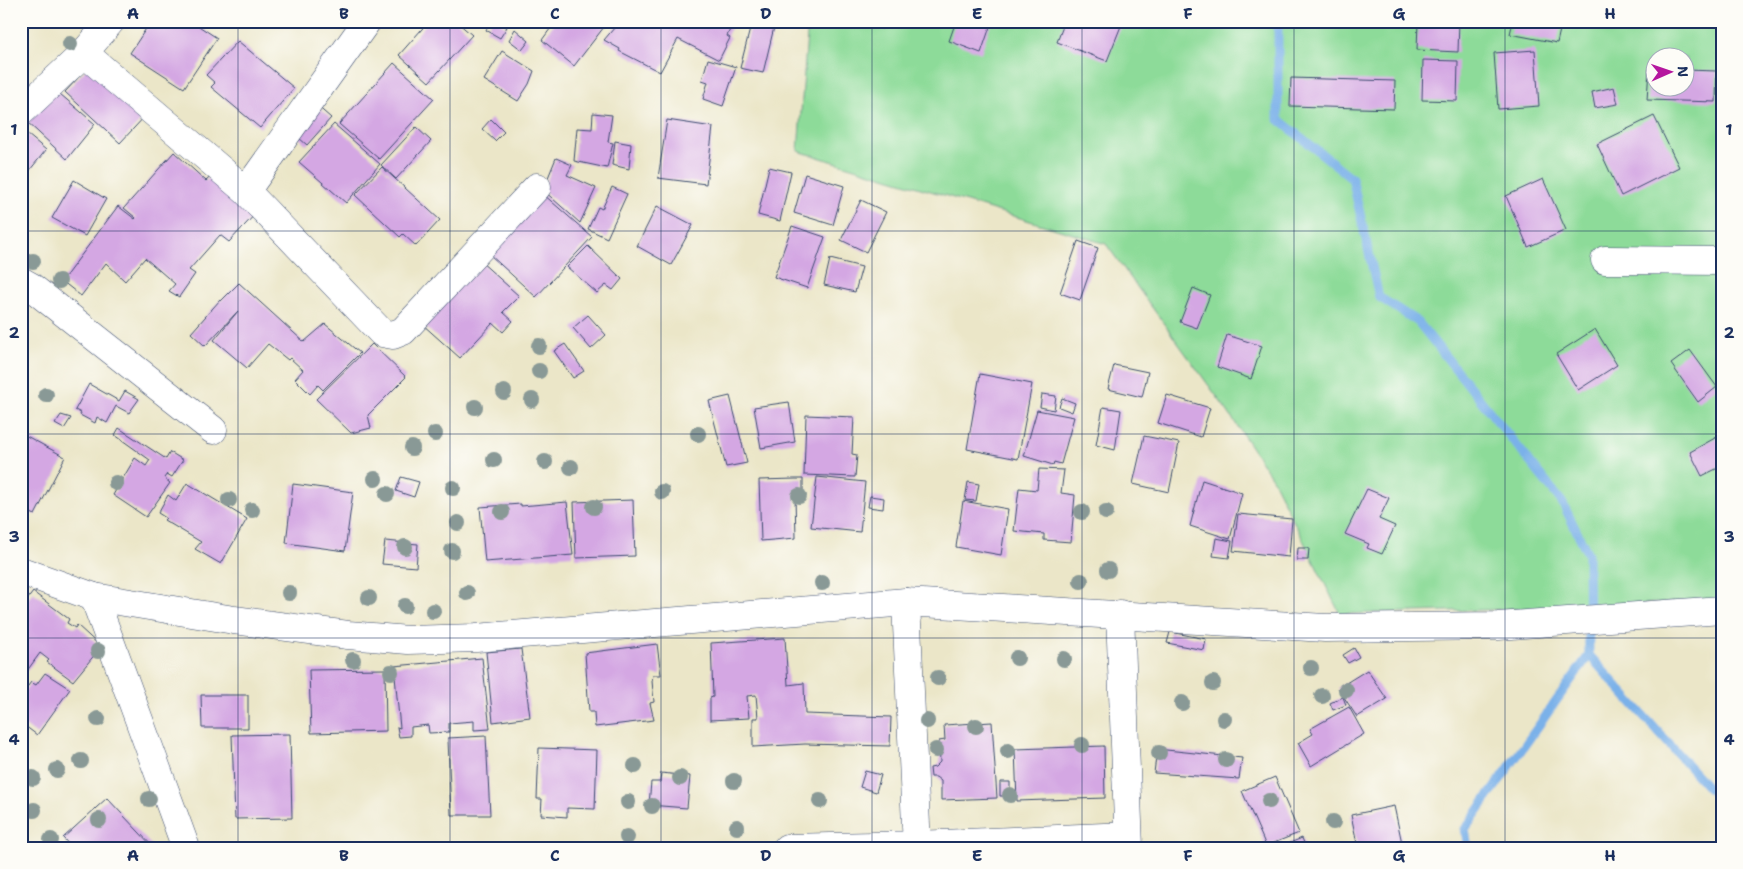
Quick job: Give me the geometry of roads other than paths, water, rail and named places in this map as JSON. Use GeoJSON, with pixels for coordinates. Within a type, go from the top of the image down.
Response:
{"type":"FeatureCollection","features":[{"type":"Feature","properties":{"kind":"street"},"geometry":{"type":"LineString","coordinates":[[21,112],[84,53],[110,21]]}},
{"type":"Feature","properties":{"kind":"street"},"geometry":{"type":"LineString","coordinates":[[246,191],[367,21]]}},
{"type":"Feature","properties":{"kind":"street"},"geometry":{"type":"LineString","coordinates":[[84,53],[246,191],[382,332],[393,335],[403,331],[537,187]]}},
{"type":"Feature","properties":{"kind":"street"},"geometry":{"type":"LineString","coordinates":[[1605,260],[1722,261]]}},
{"type":"Feature","properties":{"kind":"street"},"geometry":{"type":"LineString","coordinates":[[21,281],[30,286],[213,430]]}},
{"type":"Feature","properties":{"kind":"street"},"geometry":{"type":"LineString","coordinates":[[21,571],[94,597],[234,620],[348,635],[408,640],[476,638],[906,602],[1325,628],[1433,628],[1580,621],[1722,610]]}},
{"type":"Feature","properties":{"kind":"street"},"geometry":{"type":"LineString","coordinates":[[94,597],[186,848]]}},
{"type":"Feature","properties":{"kind":"street"},"geometry":{"type":"LineString","coordinates":[[906,602],[917,847]]}},
{"type":"Feature","properties":{"kind":"street"},"geometry":{"type":"LineString","coordinates":[[787,848],[1128,842],[1120,614]]}},
{"type":"Feature","properties":{"kind":"waterway"},"geometry":{"type":"LineString","coordinates":[[1278,21],[1278,119],[1352,178],[1379,297],[1418,322],[1562,502],[1588,554],[1589,655],[1465,829],[1468,848]]}},
{"type":"Feature","properties":{"kind":"waterway"},"geometry":{"type":"LineString","coordinates":[[1589,655],[1722,803]]}}]}
